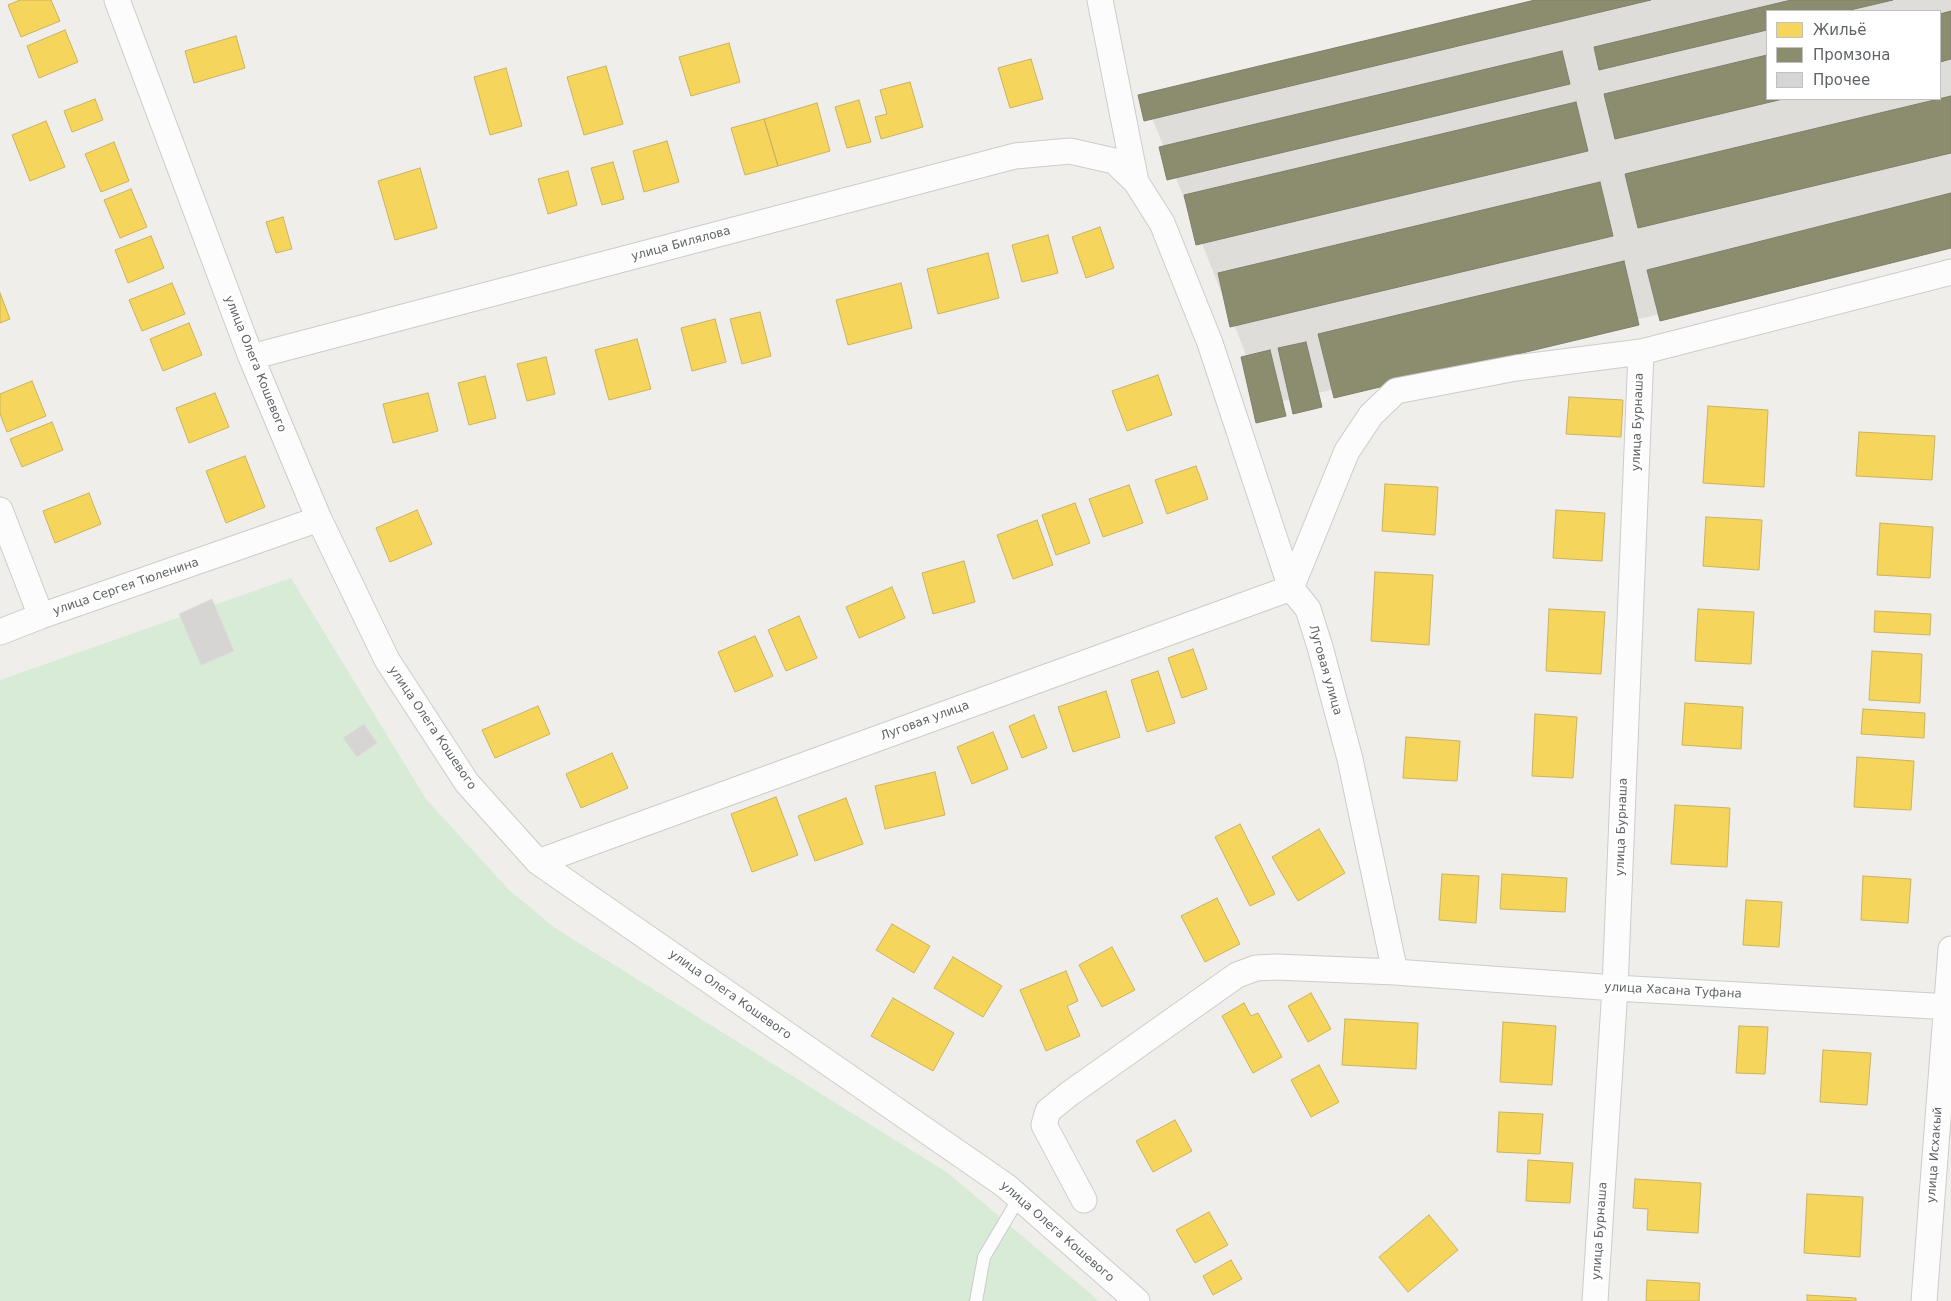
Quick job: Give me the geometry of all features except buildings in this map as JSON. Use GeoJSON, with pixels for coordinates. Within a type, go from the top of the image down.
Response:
{"type":"FeatureCollection","features":[{"type":"Feature","properties":{"kind":"street","name":"улица Олега Кошевого"},"geometry":{"type":"LineString","coordinates":[[117,0],[251,357],[319,519],[392,668],[467,783],[538,862],[1006,1186],[1136,1301]]}},
{"type":"Feature","properties":{"kind":"street"},"geometry":{"type":"LineString","coordinates":[[1100,0],[1136,182],[1162,223],[1210,343],[1291,588]]}},
{"type":"Feature","properties":{"kind":"street","name":"улица Билялова"},"geometry":{"type":"LineString","coordinates":[[251,357],[1015,156],[1070,151],[1114,161],[1136,182]]}},
{"type":"Feature","properties":{"kind":"street"},"geometry":{"type":"LineString","coordinates":[[1291,588],[1347,452],[1371,415],[1396,391],[1516,368],[1640,352],[1951,272]]}},
{"type":"Feature","properties":{"kind":"street","name":"улица Бурнаша"},"geometry":{"type":"LineString","coordinates":[[1595,1301],[1615,988],[1640,352]]}},
{"type":"Feature","properties":{"kind":"street","name":"улица Сергея Тюленина"},"geometry":{"type":"LineString","coordinates":[[0,510],[41,616],[319,519]]}},
{"type":"Feature","properties":{"kind":"street","name":"Луговая улица"},"geometry":{"type":"LineString","coordinates":[[538,862],[1291,588],[1308,609],[1320,647],[1350,759],[1395,972]]}},
{"type":"Feature","properties":{"kind":"street"},"geometry":{"type":"LineString","coordinates":[[0,632],[41,616]]}},
{"type":"Feature","properties":{"kind":"street","name":"улица Исхакый"},"geometry":{"type":"LineString","coordinates":[[1924,1301],[1949,1007],[1951,949]]}},
{"type":"Feature","properties":{"kind":"street"},"geometry":{"type":"LineString","coordinates":[[1084,1200],[1044,1126],[1048,1111],[1069,1094],[1237,974],[1256,968],[1276,967],[1395,972]]}},
{"type":"Feature","properties":{"kind":"street","name":"улица Хасана Туфана"},"geometry":{"type":"LineString","coordinates":[[1395,972],[1615,988],[1949,1007]]}},
{"type":"Feature","properties":{"kind":"lane"},"geometry":{"type":"LineString","coordinates":[[976,1301],[984,1257],[1019,1198]]}},
{"type":"Feature","properties":{"kind":"shaded area"},"geometry":{"type":"Polygon","coordinates":[[[1562,0],[1951,0],[1951,247],[1266,405],[1145,100],[1562,0]]]}},
{"type":"Feature","properties":{"kind":"green space"},"geometry":{"type":"Polygon","coordinates":[[[291,578],[426,799],[508,889],[555,928],[948,1173],[1099,1301],[0,1301],[0,680],[291,578]]]}}]}
